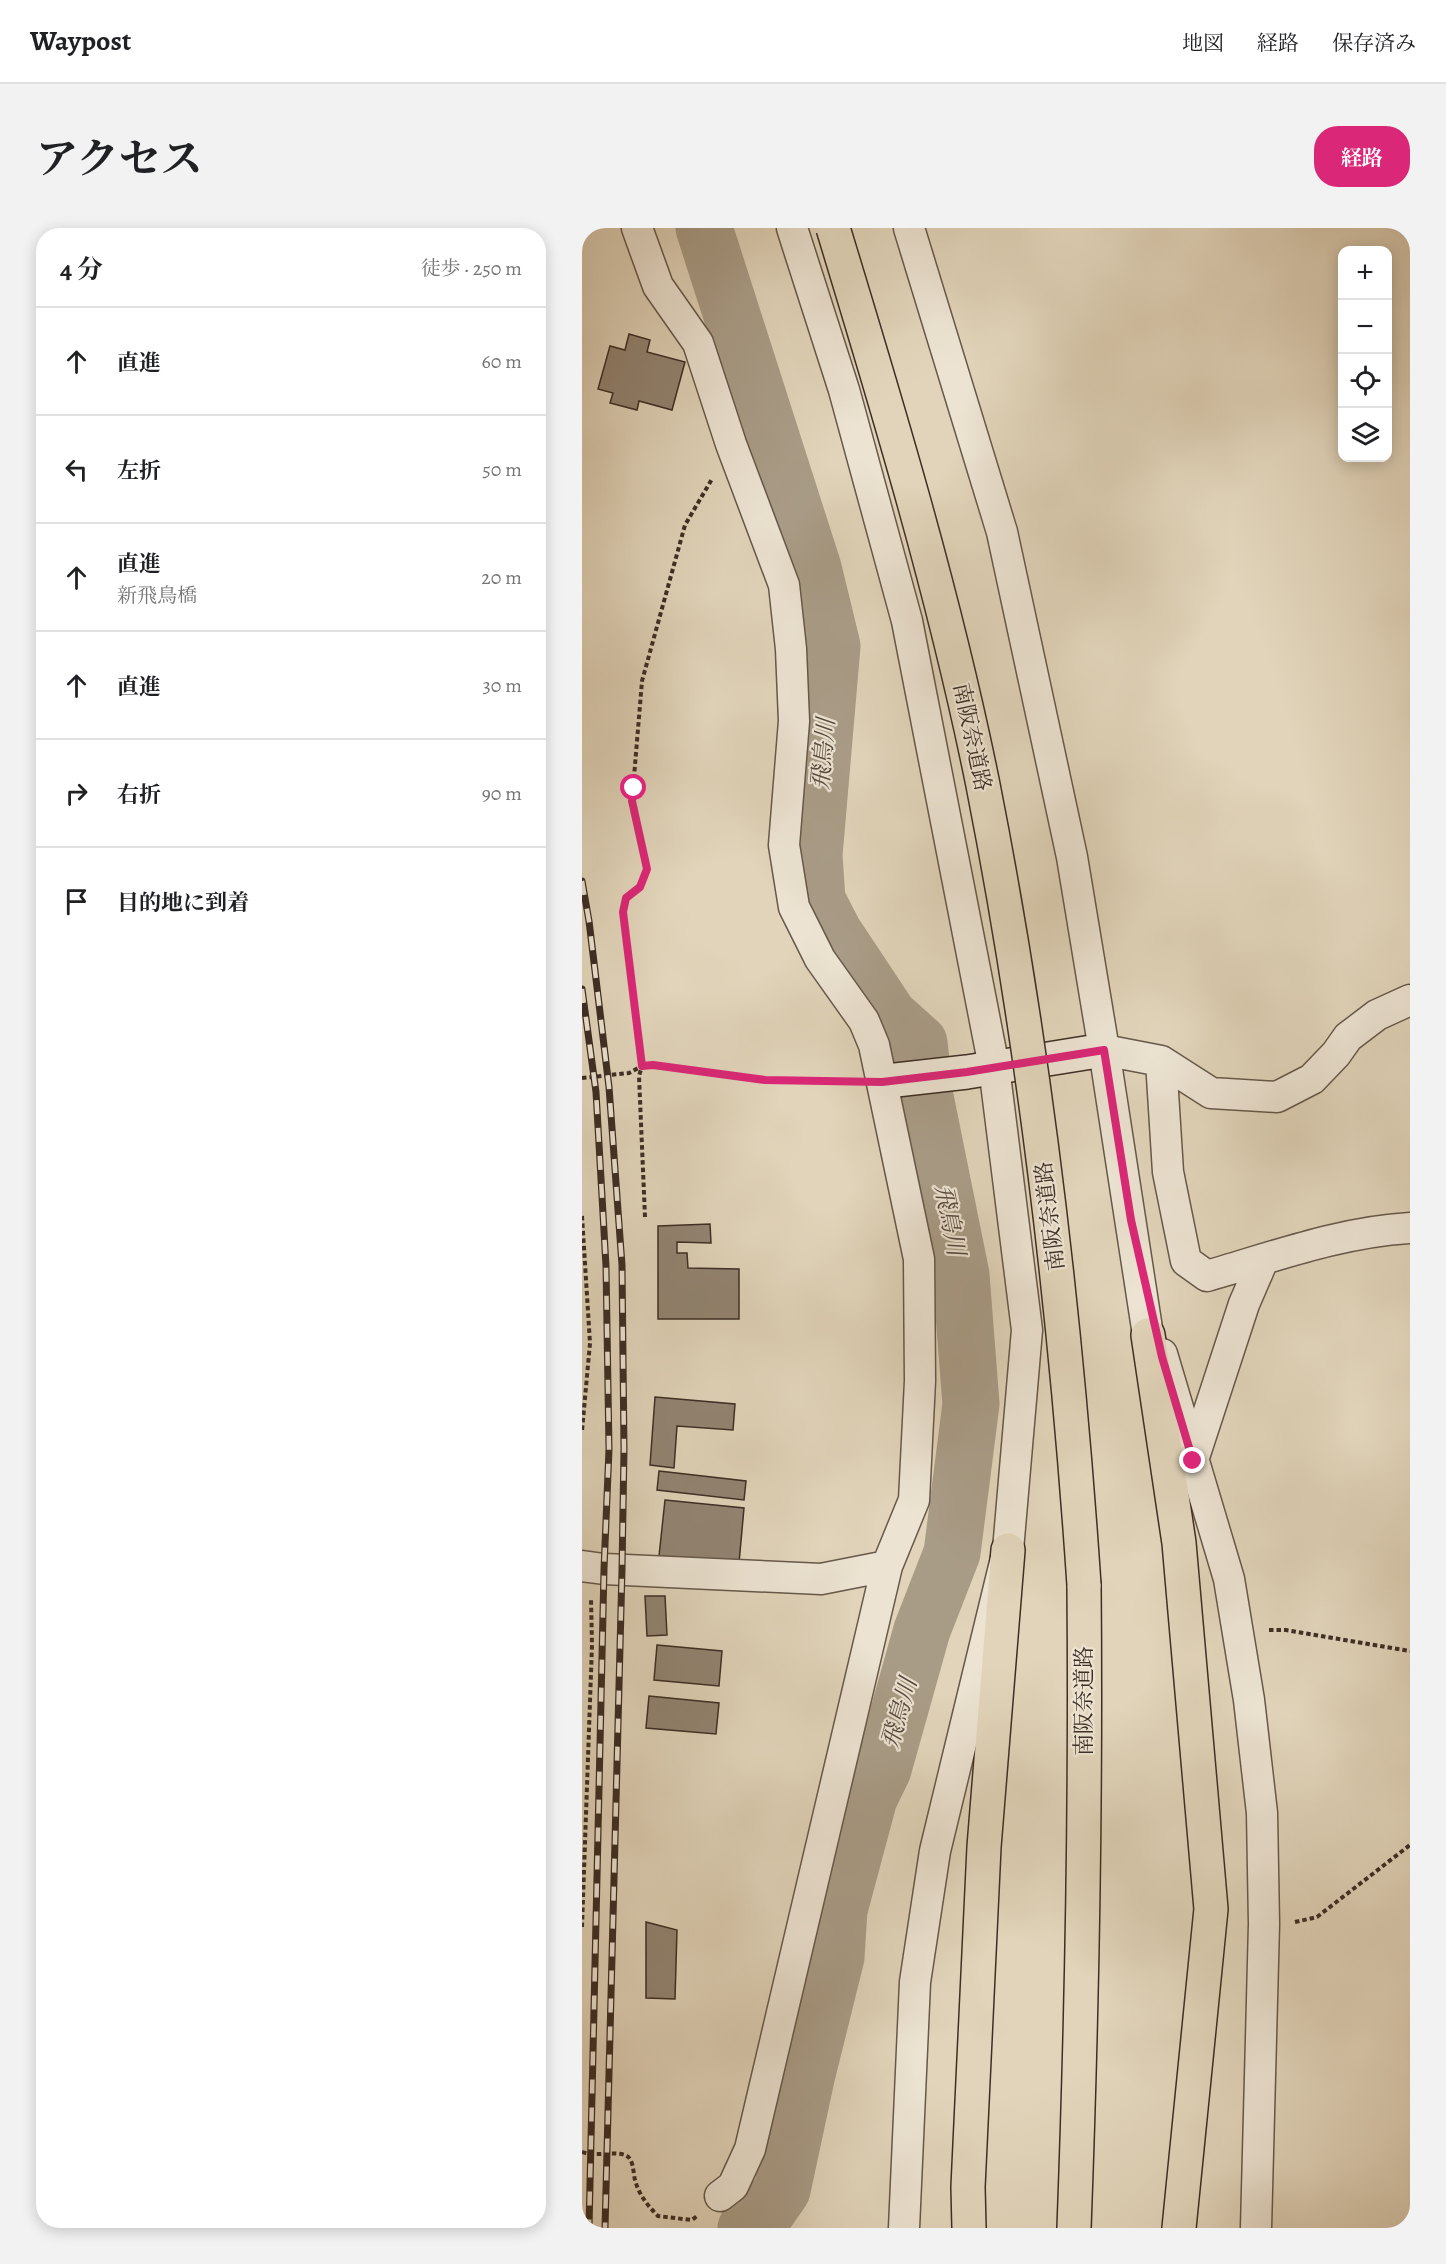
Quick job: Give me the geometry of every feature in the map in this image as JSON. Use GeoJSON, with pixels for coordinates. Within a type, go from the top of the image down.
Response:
{"type":"FeatureCollection","features":[{"type":"Feature","properties":{"kind":"highway","name":"南阪奈道路"},"geometry":{"type":"LineString","coordinates":[[815,228],[868,406],[933,651],[964,787],[1018,1085],[1045,1325],[1056,1459],[1073,1585],[1085,1711],[1080,2054],[1074,2228]]}},
{"type":"Feature","properties":{"kind":"highway","name":"南阪奈道路"},"geometry":{"type":"LineString","coordinates":[[833,228],[886,401],[952,647],[982,782],[1006,907],[1034,1082],[1063,1324],[1075,1457],[1073,1585],[1065,1712],[1055,2228]]}},
{"type":"Feature","properties":{"kind":"highway"},"geometry":{"type":"LineString","coordinates":[[1148,1335],[1179,1543],[1211,1909],[1179,2228]]}},
{"type":"Feature","properties":{"kind":"highway"},"geometry":{"type":"LineString","coordinates":[[969,2228],[968,2187],[984,1847],[1008,1550]]}},
{"type":"Feature","properties":{"kind":"street"},"geometry":{"type":"LineString","coordinates":[[637,228],[658,286],[698,343],[731,444],[784,585],[791,649],[794,721],[784,845],[794,907],[820,960],[864,1021],[874,1046],[885,1081],[919,1259],[920,1382],[914,1500],[887,1566],[750,2149],[733,2187],[720,2196]]}},
{"type":"Feature","properties":{"kind":"street"},"geometry":{"type":"LineString","coordinates":[[792,228],[844,390],[907,621],[981,1070],[1027,1330],[1008,1550],[935,1851],[915,1982],[904,2228]]}},
{"type":"Feature","properties":{"kind":"street"},"geometry":{"type":"LineString","coordinates":[[909,228],[1002,532],[1072,857],[1148,1335]]}},
{"type":"Feature","properties":{"kind":"street"},"geometry":{"type":"LineString","coordinates":[[885,1081],[981,1070],[1104,1050],[1161,1060],[1211,1093],[1276,1097],[1312,1079],[1336,1054],[1348,1037],[1377,1015],[1410,1000]]}},
{"type":"Feature","properties":{"kind":"street"},"geometry":{"type":"LineString","coordinates":[[1161,1060],[1168,1172],[1186,1261],[1207,1276],[1313,1244],[1390,1229],[1410,1228]]}},
{"type":"Feature","properties":{"kind":"street"},"geometry":{"type":"LineString","coordinates":[[1131,1220],[1162,1357],[1229,1579],[1249,1700],[1262,1814],[1264,1930],[1256,2228]]}},
{"type":"Feature","properties":{"kind":"street"},"geometry":{"type":"LineString","coordinates":[[1193,1461],[1244,1304],[1263,1260]]}},
{"type":"Feature","properties":{"kind":"street"},"geometry":{"type":"LineString","coordinates":[[586,1567],[821,1579],[887,1566]]}},
{"type":"Feature","properties":{"kind":"path"},"geometry":{"type":"LineString","coordinates":[[645,1217],[639,1076],[642,1066],[623,912],[626,898],[640,887],[647,869],[632,801],[642,681],[685,525],[731,444]]}},
{"type":"Feature","properties":{"kind":"path"},"geometry":{"type":"LineString","coordinates":[[582,1078],[629,1073],[642,1066],[653,1065],[765,1080],[885,1081]]}},
{"type":"Feature","properties":{"kind":"path"},"geometry":{"type":"LineString","coordinates":[[582,1216],[590,1343],[582,1431]]}},
{"type":"Feature","properties":{"kind":"path"},"geometry":{"type":"LineString","coordinates":[[582,1927],[592,1645],[586,1567]]}},
{"type":"Feature","properties":{"kind":"path"},"geometry":{"type":"LineString","coordinates":[[1237,1631],[1286,1629],[1410,1651]]}},
{"type":"Feature","properties":{"kind":"path"},"geometry":{"type":"LineString","coordinates":[[1264,1930],[1317,1917],[1410,1845]]}},
{"type":"Feature","properties":{"kind":"path"},"geometry":{"type":"LineString","coordinates":[[582,2152],[625,2155],[630,2158],[639,2190],[647,2205],[658,2216],[692,2220],[720,2196]]}},
{"type":"Feature","properties":{"kind":"building"},"geometry":{"type":"Polygon","coordinates":[[[629,334],[650,340],[647,352],[685,362],[672,410],[639,401],[637,410],[610,403],[613,393],[598,389],[610,346],[625,350],[629,334]]]}},
{"type":"Feature","properties":{"kind":"building"},"geometry":{"type":"Polygon","coordinates":[[[710,1224],[711,1243],[677,1242],[677,1253],[687,1253],[688,1268],[739,1269],[739,1319],[658,1319],[658,1226],[710,1224]]]}},
{"type":"Feature","properties":{"kind":"building"},"geometry":{"type":"Polygon","coordinates":[[[655,1397],[735,1404],[733,1430],[677,1426],[674,1468],[650,1465],[655,1397]]]}},
{"type":"Feature","properties":{"kind":"building"},"geometry":{"type":"Polygon","coordinates":[[[659,1471],[746,1481],[744,1500],[657,1490],[659,1471]]]}},
{"type":"Feature","properties":{"kind":"building"},"geometry":{"type":"Polygon","coordinates":[[[665,1500],[744,1508],[739,1563],[659,1556],[665,1500]]]}},
{"type":"Feature","properties":{"kind":"building"},"geometry":{"type":"Polygon","coordinates":[[[645,1596],[665,1596],[667,1635],[647,1636],[645,1596]]]}},
{"type":"Feature","properties":{"kind":"building"},"geometry":{"type":"Polygon","coordinates":[[[657,1645],[722,1651],[719,1686],[654,1680],[657,1645]]]}},
{"type":"Feature","properties":{"kind":"building"},"geometry":{"type":"Polygon","coordinates":[[[649,1696],[719,1703],[716,1734],[646,1728],[649,1696]]]}},
{"type":"Feature","properties":{"kind":"building"},"geometry":{"type":"Polygon","coordinates":[[[646,1922],[677,1930],[675,1999],[646,1998],[646,1922]]]}},
{"type":"Feature","properties":{"kind":"waterway","name":"飛鳥川"},"geometry":{"type":"LineString","coordinates":[[704,228],[813,568],[832,646],[814,855],[817,900],[834,933],[889,1016],[919,1043],[925,1097],[961,1275],[971,1404],[952,1553],[922,1630],[883,1769],[869,1798],[839,1910],[836,1957],[806,2078],[782,2190],[764,2216],[746,2228]]}},
{"type":"Feature","properties":{"kind":"railway"},"geometry":{"type":"LineString","coordinates":[[582,881],[609,1087],[622,1265],[624,1449],[622,1570],[605,2228]]}},
{"type":"Feature","properties":{"kind":"railway"},"geometry":{"type":"LineString","coordinates":[[582,989],[596,1092],[606,1266],[609,1449],[604,1569],[589,2228]]}},
{"type":"Feature","properties":{"kind":"route"},"geometry":{"type":"LineString","coordinates":[[634,788],[632,801],[647,869],[640,887],[626,898],[623,912],[642,1066],[653,1065],[765,1080],[882,1082],[967,1072],[1104,1050],[1131,1220],[1162,1357],[1193,1461]]}}]}
